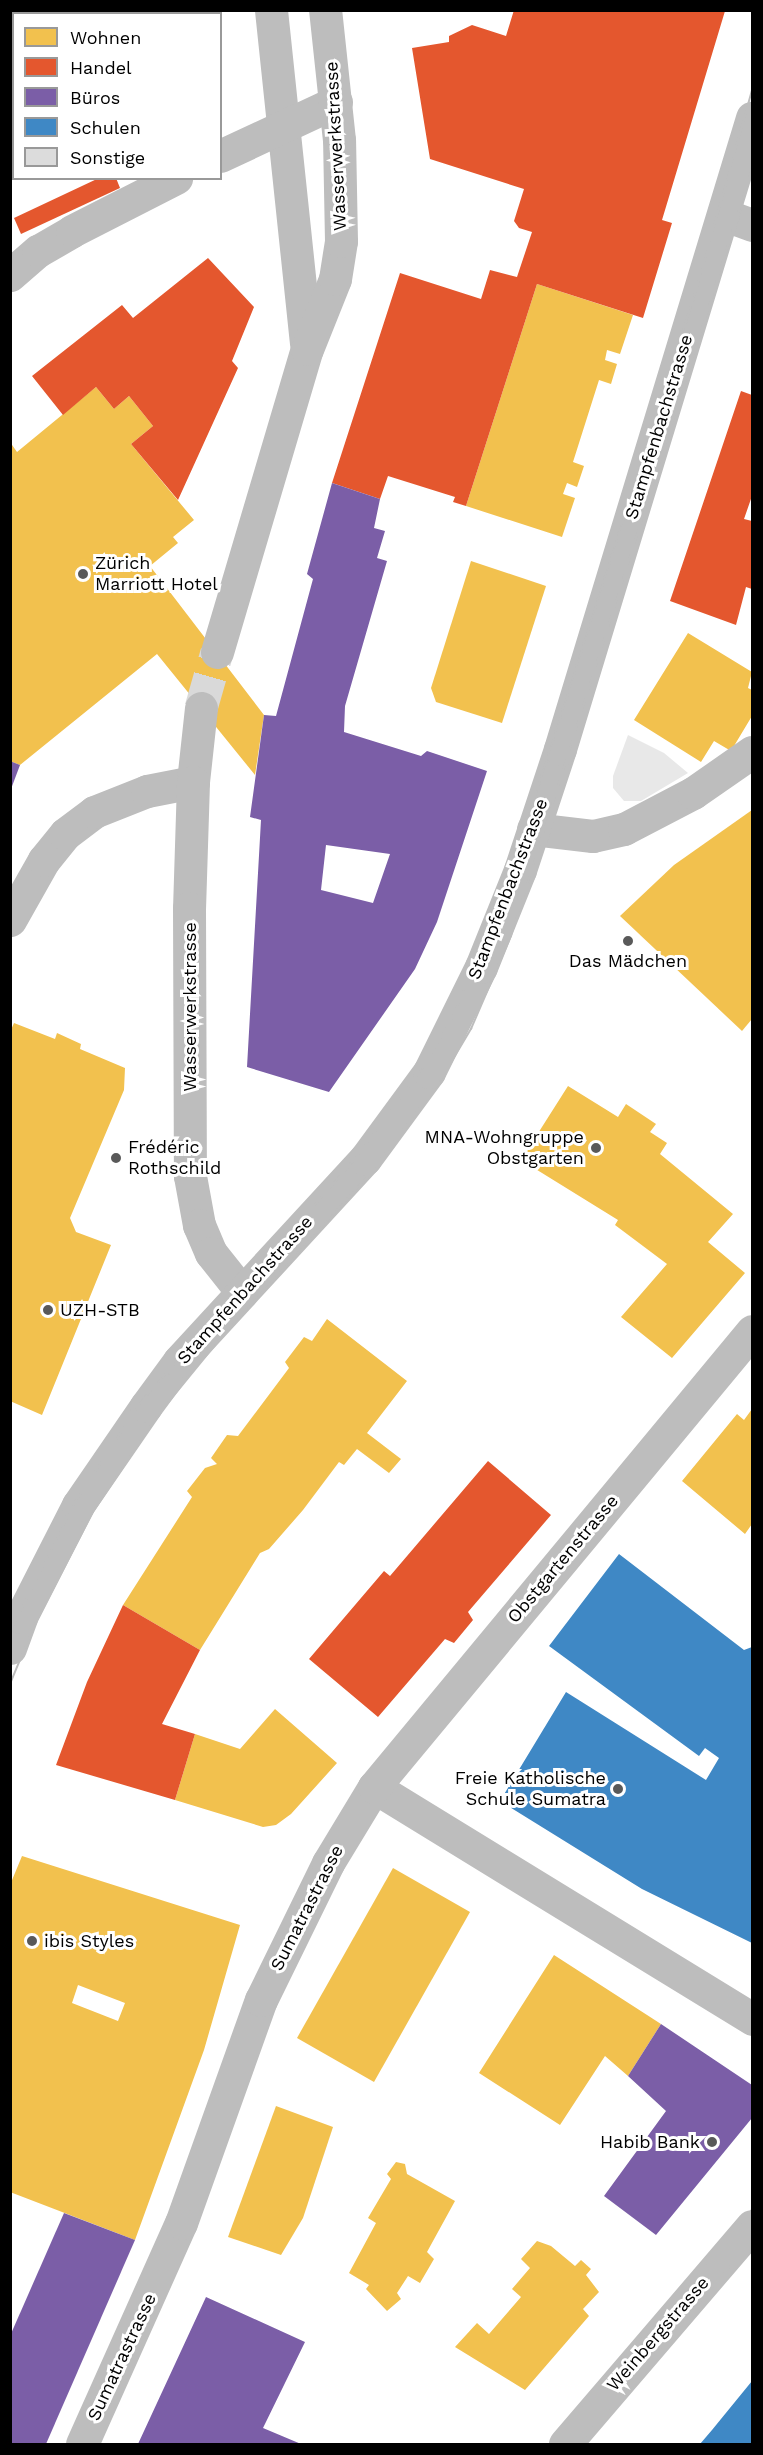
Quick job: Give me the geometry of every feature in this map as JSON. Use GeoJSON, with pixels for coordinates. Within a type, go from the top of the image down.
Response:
{"type":"FeatureCollection","features":[{"type":"Feature","properties":{"kind":"street","name":"Wasserwerkstrasse"},"geometry":{"type":"LineString","coordinates":[[271,10],[307,349]]}},
{"type":"Feature","properties":{"kind":"street","name":"Wasserwerkstrasse"},"geometry":{"type":"LineString","coordinates":[[217,652],[307,349],[335,279],[341,241],[336,102],[325,10]]}},
{"type":"Feature","properties":{"kind":"street"},"geometry":{"type":"LineString","coordinates":[[222,155],[282,125],[336,102]]}},
{"type":"Feature","properties":{"kind":"street","name":"Stampfenbachstrasse"},"geometry":{"type":"LineString","coordinates":[[10,1648],[21,1617],[78,1505],[179,1361],[365,1159],[429,1072],[481,967],[532,829],[739,220],[753,118]]}},
{"type":"Feature","properties":{"kind":"street"},"geometry":{"type":"LineString","coordinates":[[10,275],[38,251],[72,231],[172,180]]}},
{"type":"Feature","properties":{"kind":"street","name":"Wasserwerkstrasse"},"geometry":{"type":"LineString","coordinates":[[201,708],[193,782],[190,1176],[199,1225],[211,1253],[242,1292]]}},
{"type":"Feature","properties":{"kind":"street"},"geometry":{"type":"LineString","coordinates":[[532,829],[593,836],[624,829],[693,794],[753,752]]}},
{"type":"Feature","properties":{"kind":"street"},"geometry":{"type":"LineString","coordinates":[[10,920],[44,860],[65,834],[94,812],[147,791],[193,782]]}},
{"type":"Feature","properties":{"kind":"street","name":"Obstgartenstrasse"},"geometry":{"type":"LineString","coordinates":[[374,1788],[753,1331]]}},
{"type":"Feature","properties":{"kind":"street"},"geometry":{"type":"LineString","coordinates":[[374,1788],[753,2019]]}},
{"type":"Feature","properties":{"kind":"street","name":"Sumatrastrasse"},"geometry":{"type":"LineString","coordinates":[[82,2445],[181,2223],[261,2000],[328,1863],[374,1788]]}},
{"type":"Feature","properties":{"kind":"street","name":"Weinbergstrasse"},"geometry":{"type":"LineString","coordinates":[[565,2445],[753,2226]]}},
{"type":"Feature","properties":{"kind":"shaded area"},"geometry":{"type":"Polygon","coordinates":[[[628,735],[664,753],[688,773],[641,801],[624,801],[613,788],[613,776],[628,735]]]}},
{"type":"Feature","properties":{"kind":"building: Wohnen"},"geometry":{"type":"Polygon","coordinates":[[[537,284],[633,315],[620,354],[607,350],[605,360],[617,364],[611,384],[599,380],[573,462],[584,466],[577,487],[567,483],[563,494],[575,498],[562,537],[466,506],[537,284]]]}},
{"type":"Feature","properties":{"kind":"building: Wohnen","name":"Zürich Marriott Hotel"},"geometry":{"type":"Polygon","coordinates":[[[96,387],[114,409],[129,396],[153,426],[131,444],[194,520],[173,537],[178,543],[150,566],[264,715],[255,775],[157,654],[20,765],[10,761],[10,442],[17,452],[96,387]]]}},
{"type":"Feature","properties":{"kind":"building: Wohnen"},"geometry":{"type":"Polygon","coordinates":[[[471,561],[546,586],[502,723],[436,702],[431,688],[471,561]]]}},
{"type":"Feature","properties":{"kind":"building: Wohnen"},"geometry":{"type":"Polygon","coordinates":[[[688,633],[752,672],[748,688],[752,690],[752,716],[731,751],[714,741],[701,762],[634,720],[688,633]]]}},
{"type":"Feature","properties":{"kind":"building: Wohnen"},"geometry":{"type":"Polygon","coordinates":[[[752,810],[752,1019],[742,1031],[620,916],[674,865],[752,810]]]}},
{"type":"Feature","properties":{"kind":"building: Wohnen"},"geometry":{"type":"Polygon","coordinates":[[[14,1023],[55,1039],[57,1033],[81,1044],[80,1049],[125,1068],[124,1090],[70,1218],[76,1232],[111,1245],[42,1415],[10,1401],[10,1032],[14,1023]]]}},
{"type":"Feature","properties":{"kind":"building: Wohnen"},"geometry":{"type":"Polygon","coordinates":[[[568,1086],[618,1117],[626,1104],[656,1124],[650,1132],[667,1143],[660,1154],[733,1214],[708,1242],[745,1273],[672,1358],[621,1317],[667,1264],[615,1225],[618,1220],[521,1160],[568,1086]]]}},
{"type":"Feature","properties":{"kind":"building: Wohnen"},"geometry":{"type":"Polygon","coordinates":[[[327,1319],[407,1381],[367,1433],[401,1459],[389,1473],[357,1449],[344,1465],[339,1462],[303,1510],[269,1549],[260,1553],[200,1650],[123,1605],[192,1497],[187,1491],[205,1468],[217,1464],[211,1458],[227,1435],[238,1436],[289,1368],[285,1362],[304,1337],[312,1341],[327,1319]]]}},
{"type":"Feature","properties":{"kind":"building: Wohnen"},"geometry":{"type":"Polygon","coordinates":[[[752,1409],[752,1524],[745,1534],[682,1481],[737,1414],[744,1420],[752,1409]]]}},
{"type":"Feature","properties":{"kind":"building: Wohnen"},"geometry":{"type":"Polygon","coordinates":[[[275,1709],[337,1763],[291,1814],[276,1825],[263,1827],[175,1800],[195,1734],[240,1749],[275,1709]]]}},
{"type":"Feature","properties":{"kind":"building: Wohnen"},"geometry":{"type":"Polygon","coordinates":[[[22,1856],[240,1925],[204,2050],[135,2240],[10,2192],[10,1885],[22,1856]],[[78,1985],[72,2003],[118,2021],[125,2003],[78,1985]]]}},
{"type":"Feature","properties":{"kind":"building: Wohnen"},"geometry":{"type":"Polygon","coordinates":[[[393,1868],[470,1912],[374,2082],[297,2038],[393,1868]]]}},
{"type":"Feature","properties":{"kind":"building: Wohnen"},"geometry":{"type":"Polygon","coordinates":[[[554,1955],[661,2024],[628,2076],[605,2056],[560,2125],[479,2073],[554,1955]]]}},
{"type":"Feature","properties":{"kind":"building: Wohnen"},"geometry":{"type":"Polygon","coordinates":[[[276,2106],[333,2127],[303,2218],[281,2255],[228,2237],[276,2106]]]}},
{"type":"Feature","properties":{"kind":"building: Wohnen"},"geometry":{"type":"Polygon","coordinates":[[[396,2162],[405,2164],[407,2174],[455,2201],[427,2252],[434,2259],[420,2283],[408,2276],[397,2293],[401,2299],[387,2311],[366,2289],[369,2285],[349,2273],[376,2223],[368,2218],[391,2179],[387,2174],[396,2162]]]}},
{"type":"Feature","properties":{"kind":"building: Wohnen"},"geometry":{"type":"Polygon","coordinates":[[[537,2241],[551,2246],[575,2266],[581,2260],[591,2269],[586,2275],[599,2292],[583,2309],[589,2316],[525,2390],[455,2347],[477,2323],[489,2334],[521,2297],[512,2289],[530,2268],[521,2259],[537,2241]]]}},
{"type":"Feature","properties":{"kind":"building: Handel"},"geometry":{"type":"Polygon","coordinates":[[[514,10],[725,11],[662,220],[672,223],[643,318],[537,284],[466,506],[453,502],[455,497],[388,476],[380,499],[332,483],[400,273],[481,299],[490,270],[517,277],[532,232],[519,228],[514,221],[524,189],[430,159],[412,48],[449,42],[449,36],[472,25],[506,36],[514,10]]]}},
{"type":"Feature","properties":{"kind":"building: Handel"},"geometry":{"type":"Polygon","coordinates":[[[95,180],[117,180],[120,188],[21,234],[14,218],[95,180]]]}},
{"type":"Feature","properties":{"kind":"building: Handel"},"geometry":{"type":"Polygon","coordinates":[[[208,258],[254,307],[232,361],[238,368],[178,500],[131,444],[153,426],[129,396],[114,409],[96,387],[63,415],[32,376],[122,305],[133,318],[208,258]]]}},
{"type":"Feature","properties":{"kind":"building: Handel"},"geometry":{"type":"Polygon","coordinates":[[[741,391],[752,395],[752,496],[744,519],[752,521],[752,589],[746,587],[736,625],[670,601],[741,391]]]}},
{"type":"Feature","properties":{"kind":"building: Handel"},"geometry":{"type":"Polygon","coordinates":[[[488,1461],[551,1515],[468,1612],[473,1620],[454,1643],[445,1639],[378,1717],[309,1659],[384,1571],[390,1576],[488,1461]]]}},
{"type":"Feature","properties":{"kind":"building: Handel"},"geometry":{"type":"Polygon","coordinates":[[[123,1605],[200,1650],[162,1724],[195,1734],[175,1800],[56,1765],[87,1682],[123,1605]]]}},
{"type":"Feature","properties":{"kind":"building: Büros"},"geometry":{"type":"Polygon","coordinates":[[[332,483],[380,499],[374,528],[385,531],[377,558],[387,561],[345,706],[344,732],[421,756],[427,751],[487,771],[437,922],[415,969],[329,1092],[247,1067],[261,820],[250,817],[264,715],[276,716],[313,579],[307,574],[332,483]],[[326,845],[321,890],[373,903],[390,854],[326,845]]]}},
{"type":"Feature","properties":{"kind":"building: Büros"},"geometry":{"type":"Polygon","coordinates":[[[10,761],[20,765],[11,789],[10,789],[10,761]]]}},
{"type":"Feature","properties":{"kind":"building: Büros"},"geometry":{"type":"Polygon","coordinates":[[[661,2024],[752,2085],[752,2118],[656,2235],[604,2196],[666,2111],[628,2076],[661,2024]]]}},
{"type":"Feature","properties":{"kind":"building: Büros"},"geometry":{"type":"Polygon","coordinates":[[[64,2213],[135,2240],[46,2444],[10,2444],[10,2336],[64,2213]]]}},
{"type":"Feature","properties":{"kind":"building: Büros"},"geometry":{"type":"Polygon","coordinates":[[[206,2297],[305,2342],[263,2428],[301,2444],[138,2444],[206,2297]]]}},
{"type":"Feature","properties":{"kind":"building: Schulen","name":"Freie Katholische Schule Sumatra"},"geometry":{"type":"Polygon","coordinates":[[[619,1554],[744,1650],[752,1647],[752,1943],[642,1889],[500,1801],[566,1692],[706,1780],[719,1758],[705,1748],[699,1756],[549,1646],[619,1554]]]}},
{"type":"Feature","properties":{"kind":"building: Schulen"},"geometry":{"type":"Polygon","coordinates":[[[752,2381],[752,2444],[700,2444],[712,2430],[752,2381]]]}},
{"type":"Feature","properties":{"kind":"building: Sonstige"},"geometry":{"type":"Polygon","coordinates":[[[122,10],[212,10],[212,12],[122,12],[122,10]]]}},
{"type":"Feature","properties":{"kind":"tunnel"},"geometry":{"type":"LineString","coordinates":[[201,708],[217,652]]}},
{"type":"Feature","properties":{"kind":"tram line"},"geometry":{"type":"LineString","coordinates":[[10,1632],[76,1501],[141,1402],[352,1163],[422,1069],[452,1019],[507,885],[696,291],[752,91]]}},
{"type":"Feature","properties":{"kind":"tram line"},"geometry":{"type":"LineString","coordinates":[[10,1684],[35,1624],[93,1512],[158,1415],[215,1345],[368,1176],[440,1081],[471,1029],[511,936],[752,169]]}},
{"type":"Feature","properties":{"kind":"tram line"},"geometry":{"type":"LineString","coordinates":[[552,2444],[752,2210]]}},
{"type":"Feature","properties":{"kind":"tram line"},"geometry":{"type":"LineString","coordinates":[[579,2444],[752,2241]]}},
{"type":"Feature","properties":{"kind":"place","name":"Zürich Marriott Hotel"},"geometry":{"type":"Point","coordinates":[83,574]}},
{"type":"Feature","properties":{"kind":"place","name":"Das Mädchen"},"geometry":{"type":"Point","coordinates":[628,941]}},
{"type":"Feature","properties":{"kind":"place","name":"MNA-Wohngruppe Obstgarten"},"geometry":{"type":"Point","coordinates":[596,1148]}},
{"type":"Feature","properties":{"kind":"place","name":"Frédéric Rothschild"},"geometry":{"type":"Point","coordinates":[116,1158]}},
{"type":"Feature","properties":{"kind":"place","name":"UZH-STB"},"geometry":{"type":"Point","coordinates":[48,1310]}},
{"type":"Feature","properties":{"kind":"place","name":"Freie Katholische Schule Sumatra"},"geometry":{"type":"Point","coordinates":[618,1789]}},
{"type":"Feature","properties":{"kind":"place","name":"ibis Styles"},"geometry":{"type":"Point","coordinates":[32,1941]}},
{"type":"Feature","properties":{"kind":"place","name":"Habib Bank"},"geometry":{"type":"Point","coordinates":[712,2142]}}]}
